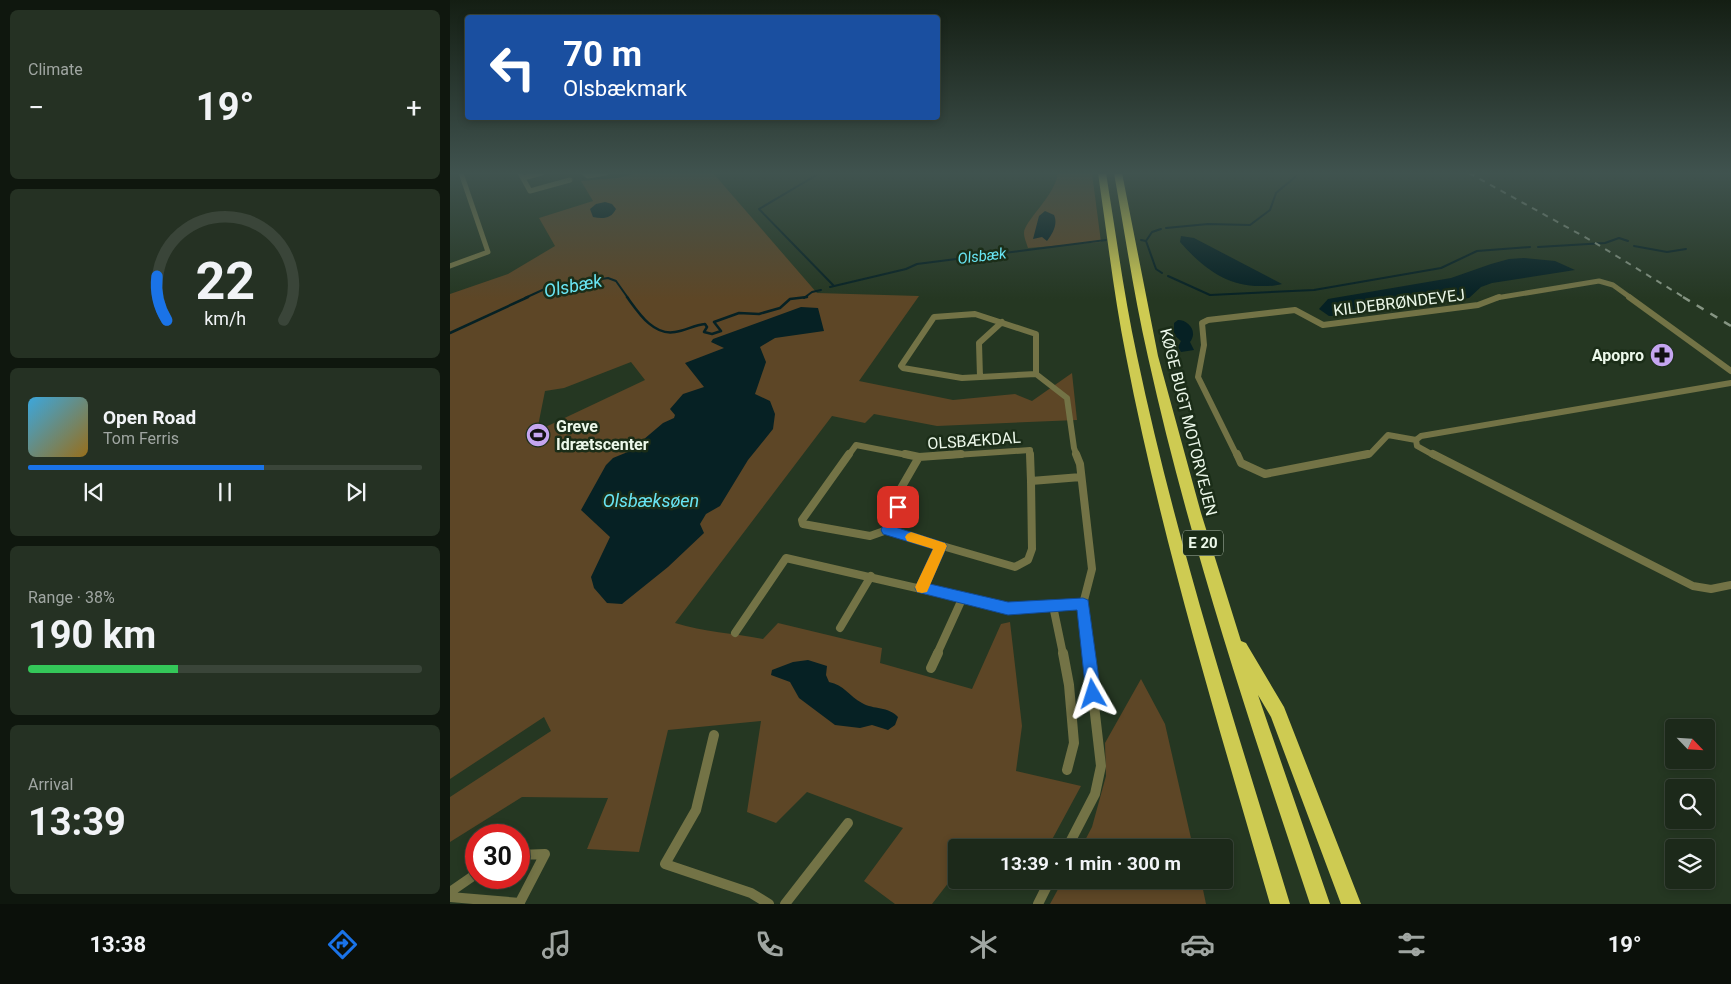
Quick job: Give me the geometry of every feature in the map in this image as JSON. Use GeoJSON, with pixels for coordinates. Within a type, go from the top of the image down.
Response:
{"type":"FeatureCollection","features":[{"type":"Feature","properties":{"kind":"highway","name":"E 20"},"geometry":{"type":"LineString","coordinates":[[1109,215],[1131,355],[1167,513],[1226,725],[1280,904]]}},
{"type":"Feature","properties":{"kind":"highway","name":"KØGE BUGT MOTORVEJEN"},"geometry":{"type":"LineString","coordinates":[[1126,215],[1153,356],[1194,513],[1228,626],[1320,904]]}},
{"type":"Feature","properties":{"kind":"highway"},"geometry":{"type":"LineString","coordinates":[[1228,626],[1278,713],[1351,904]]}},
{"type":"Feature","properties":{"kind":"street"},"geometry":{"type":"LineString","coordinates":[[450,266],[488,252],[475,215]]}},
{"type":"Feature","properties":{"kind":"street","name":"KILDEBRØNDEVEJ"},"geometry":{"type":"LineString","coordinates":[[1731,371],[1613,285],[1599,281],[1501,296],[1478,305],[1323,325],[1295,310],[1208,320],[1202,323],[1204,345],[1198,377],[1240,463],[1265,474],[1370,454],[1388,435],[1416,440],[1421,436],[1731,382]]}},
{"type":"Feature","properties":{"kind":"street"},"geometry":{"type":"LineString","coordinates":[[1036,374],[1036,334],[976,314],[934,317],[900,366],[962,378],[1036,374],[1067,398],[1074,448],[1080,464],[1092,569],[1083,604],[1101,766],[1094,794],[1072,839]]}},
{"type":"Feature","properties":{"kind":"street"},"geometry":{"type":"LineString","coordinates":[[980,377],[979,343],[1002,322]]}},
{"type":"Feature","properties":{"kind":"street","name":"KILDEBRØNDEVEJ"},"geometry":{"type":"LineString","coordinates":[[1416,440],[1417,446],[1424,450],[1694,586],[1711,589],[1731,585]]}},
{"type":"Feature","properties":{"kind":"street","name":"OLSBÆKDAL"},"geometry":{"type":"LineString","coordinates":[[856,445],[920,457],[1030,450],[1031,481],[1032,549],[1024,563],[1015,568],[887,530],[870,536],[803,524],[802,520],[856,445]]}},
{"type":"Feature","properties":{"kind":"street","name":"OLSBÆKDAL"},"geometry":{"type":"LineString","coordinates":[[887,530],[898,507],[893,502],[920,457]]}},
{"type":"Feature","properties":{"kind":"street"},"geometry":{"type":"LineString","coordinates":[[1031,481],[1081,477]]}},
{"type":"Feature","properties":{"kind":"street"},"geometry":{"type":"LineString","coordinates":[[922,588],[941,546]]}},
{"type":"Feature","properties":{"kind":"street"},"geometry":{"type":"LineString","coordinates":[[735,633],[786,558],[1008,608],[1083,604]]}},
{"type":"Feature","properties":{"kind":"street"},"geometry":{"type":"LineString","coordinates":[[840,628],[871,576]]}},
{"type":"Feature","properties":{"kind":"street"},"geometry":{"type":"LineString","coordinates":[[931,668],[963,597]]}},
{"type":"Feature","properties":{"kind":"street"},"geometry":{"type":"LineString","coordinates":[[1054,606],[1069,685],[1074,743],[1067,770]]}},
{"type":"Feature","properties":{"kind":"street"},"geometry":{"type":"LineString","coordinates":[[714,735],[696,810],[665,864],[751,893],[769,904]]}},
{"type":"Feature","properties":{"kind":"street"},"geometry":{"type":"LineString","coordinates":[[785,904],[848,822]]}},
{"type":"Feature","properties":{"kind":"street"},"geometry":{"type":"LineString","coordinates":[[530,855],[545,854],[530,883]]}},
{"type":"Feature","properties":{"kind":"street"},"geometry":{"type":"LineString","coordinates":[[450,892],[465,882]]}},
{"type":"Feature","properties":{"kind":"street"},"geometry":{"type":"LineString","coordinates":[[450,897],[519,904],[527,889]]}},
{"type":"Feature","properties":{"kind":"street"},"geometry":{"type":"LineString","coordinates":[[1038,904],[1046,889]]}},
{"type":"Feature","properties":{"kind":"shaded area"},"geometry":{"type":"Polygon","coordinates":[[[548,215],[750,215],[817,293],[919,296],[859,381],[953,400],[1015,394],[1032,401],[1072,373],[1077,420],[937,426],[874,414],[865,423],[832,416],[675,623],[763,639],[778,623],[882,648],[880,663],[972,689],[1001,624],[1010,622],[1022,726],[1016,771],[1081,786],[1052,839],[948,839],[948,883],[932,904],[895,904],[864,881],[903,828],[807,792],[776,823],[747,812],[761,721],[668,730],[639,852],[587,849],[608,798],[522,797],[479,824],[465,824],[465,833],[450,842],[450,797],[551,731],[544,717],[450,779],[450,294],[508,274],[555,246],[539,218],[548,215]],[[631,362],[564,388],[545,391],[537,431],[645,380],[631,362]]]}},
{"type":"Feature","properties":{"kind":"shaded area"},"geometry":{"type":"Polygon","coordinates":[[[1034,215],[1098,215],[1101,242],[1028,248],[1024,233],[1034,215]]]}},
{"type":"Feature","properties":{"kind":"shaded area"},"geometry":{"type":"Polygon","coordinates":[[[1141,679],[1165,724],[1191,839],[1086,839],[1092,827],[1106,776],[1105,743],[1141,679]]]}},
{"type":"Feature","properties":{"kind":"shaded area"},"geometry":{"type":"Polygon","coordinates":[[[1058,889],[1203,889],[1206,904],[1050,904],[1058,889]]]}},
{"type":"Feature","properties":{"kind":"water"},"geometry":{"type":"Polygon","coordinates":[[[592,215],[611,215],[600,218],[592,215]]]}},
{"type":"Feature","properties":{"kind":"water"},"geometry":{"type":"Polygon","coordinates":[[[1054,215],[1055,225],[1047,241],[1042,237],[1033,239],[1039,216],[1054,215]]]}},
{"type":"Feature","properties":{"kind":"water"},"geometry":{"type":"Polygon","coordinates":[[[1181,236],[1194,238],[1282,284],[1270,286],[1250,285],[1227,279],[1207,268],[1198,260],[1180,242],[1181,236]]]}},
{"type":"Feature","properties":{"kind":"water"},"geometry":{"type":"Polygon","coordinates":[[[1524,258],[1555,261],[1575,270],[1492,283],[1481,287],[1469,298],[1342,316],[1329,316],[1319,309],[1328,299],[1451,278],[1509,259],[1524,258]]]}},
{"type":"Feature","properties":{"kind":"water","name":"Olsbæksøen"},"geometry":{"type":"Polygon","coordinates":[[[801,307],[818,308],[824,331],[775,338],[760,347],[766,362],[755,394],[770,401],[775,414],[773,429],[748,460],[720,506],[706,514],[700,524],[704,533],[668,567],[622,604],[607,603],[594,588],[591,577],[610,537],[581,510],[606,465],[613,458],[630,451],[663,423],[674,418],[675,415],[670,409],[683,394],[704,387],[685,363],[724,348],[711,342],[713,339],[801,307]]]}},
{"type":"Feature","properties":{"kind":"water"},"geometry":{"type":"Polygon","coordinates":[[[1178,320],[1186,322],[1191,327],[1193,334],[1190,342],[1194,350],[1181,352],[1178,347],[1181,341],[1174,335],[1174,323],[1178,320]]]}},
{"type":"Feature","properties":{"kind":"water"},"geometry":{"type":"Polygon","coordinates":[[[808,660],[827,666],[826,675],[829,682],[843,688],[857,700],[867,705],[890,711],[898,717],[895,725],[888,730],[872,725],[860,728],[835,725],[799,698],[790,682],[771,675],[772,670],[793,662],[808,660]]]}},
{"type":"Feature","properties":{"kind":"waterway"},"geometry":{"type":"LineString","coordinates":[[765,215],[834,286]]}},
{"type":"Feature","properties":{"kind":"waterway","name":"Olsbæk"},"geometry":{"type":"LineString","coordinates":[[1166,228],[1208,224],[1250,225],[1263,215]]}},
{"type":"Feature","properties":{"kind":"waterway","name":"Olsbæk"},"geometry":{"type":"LineString","coordinates":[[1146,241],[1152,232],[1161,229]]}},
{"type":"Feature","properties":{"kind":"waterway"},"geometry":{"type":"LineString","coordinates":[[1538,247],[1605,243],[1619,238],[1628,241]]}},
{"type":"Feature","properties":{"kind":"waterway","name":"Olsbæk"},"geometry":{"type":"LineString","coordinates":[[830,287],[906,269],[917,264],[1106,240]]}},
{"type":"Feature","properties":{"kind":"waterway","name":"Olsbæk"},"geometry":{"type":"LineString","coordinates":[[1141,240],[1146,241]]}},
{"type":"Feature","properties":{"kind":"waterway"},"geometry":{"type":"LineString","coordinates":[[1146,241],[1156,269],[1162,273]]}},
{"type":"Feature","properties":{"kind":"waterway"},"geometry":{"type":"LineString","coordinates":[[1634,246],[1667,252],[1686,249]]}},
{"type":"Feature","properties":{"kind":"waterway"},"geometry":{"type":"LineString","coordinates":[[1168,276],[1210,295],[1314,290],[1441,268],[1477,251],[1530,247]]}},
{"type":"Feature","properties":{"kind":"waterway","name":"Olsbæk"},"geometry":{"type":"LineString","coordinates":[[525,298],[549,287],[608,278],[616,281],[628,298]]}},
{"type":"Feature","properties":{"kind":"waterway","name":"Olsbæk"},"geometry":{"type":"LineString","coordinates":[[805,297],[812,292],[821,290]]}},
{"type":"Feature","properties":{"kind":"waterway","name":"Olsbæk"},"geometry":{"type":"LineString","coordinates":[[450,333],[528,297]]}},
{"type":"Feature","properties":{"kind":"waterway","name":"Olsbæk"},"geometry":{"type":"LineString","coordinates":[[627,297],[653,327],[667,332],[675,332],[705,324],[707,327],[704,332],[712,334],[721,331],[714,322],[739,313],[759,314],[780,308],[790,299],[805,297]]}},
{"type":"Feature","properties":{"kind":"railway"},"geometry":{"type":"LineString","coordinates":[[1545,215],[1592,241],[1685,298]]}},
{"type":"Feature","properties":{"kind":"railway"},"geometry":{"type":"LineString","coordinates":[[1683,297],[1731,326]]}},
{"type":"Feature","properties":{"kind":"slow traffic"},"geometry":{"type":"LineString","coordinates":[[911,537],[941,546],[922,587]]}},
{"type":"Feature","properties":{"kind":"place","name":"Apopro"},"geometry":{"type":"Point","coordinates":[1662,355]}},
{"type":"Feature","properties":{"kind":"place","name":"Greve Idrætscenter"},"geometry":{"type":"Point","coordinates":[538,435]}},
{"type":"Feature","properties":{"kind":"route"},"geometry":{"type":"LineString","coordinates":[[898,507],[887,530],[941,546],[922,588],[1015,609],[1083,604],[1093,694]]}}]}
